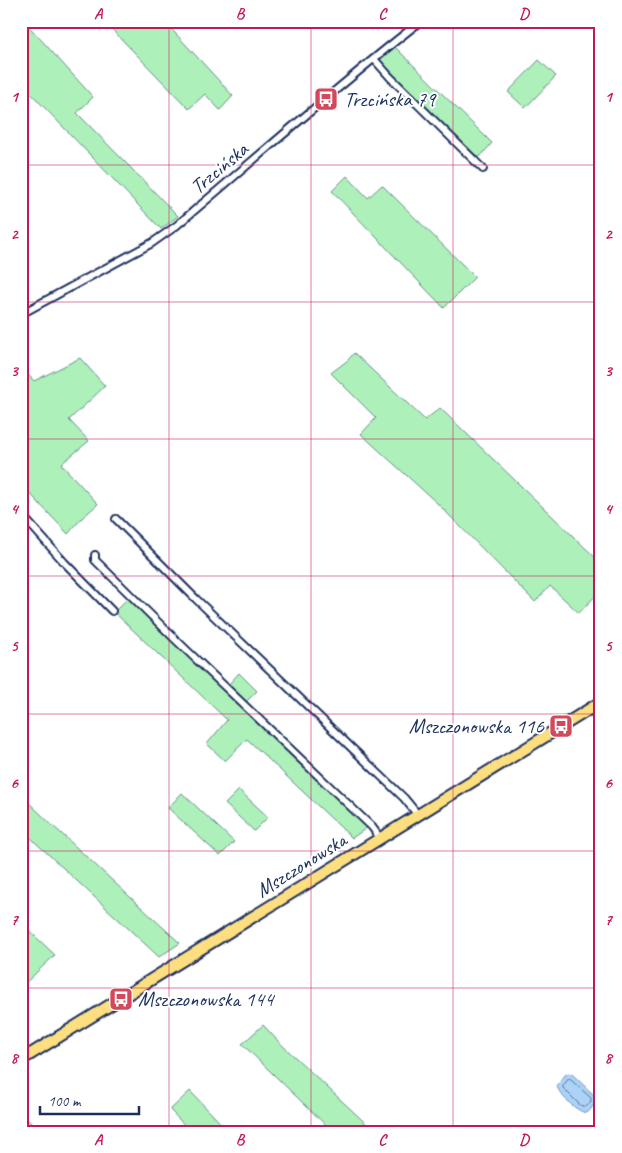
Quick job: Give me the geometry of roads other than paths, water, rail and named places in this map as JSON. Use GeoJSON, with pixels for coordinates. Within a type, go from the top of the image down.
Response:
{"type":"FeatureCollection","features":[{"type":"Feature","properties":{"kind":"main road","name":"Mszczonowska"},"geometry":{"type":"LineString","coordinates":[[21,1060],[601,702]]}},
{"type":"Feature","properties":{"kind":"street","name":"Trzcińska"},"geometry":{"type":"LineString","coordinates":[[21,314],[152,243],[176,226],[421,21]]}},
{"type":"Feature","properties":{"kind":"street"},"geometry":{"type":"LineString","coordinates":[[374,59],[483,169]]}},
{"type":"Feature","properties":{"kind":"street"},"geometry":{"type":"LineString","coordinates":[[21,514],[65,563],[112,610]]}},
{"type":"Feature","properties":{"kind":"street"},"geometry":{"type":"LineString","coordinates":[[116,519],[196,599],[404,798],[418,815]]}},
{"type":"Feature","properties":{"kind":"street"},"geometry":{"type":"LineString","coordinates":[[95,555],[95,560],[372,827],[380,838]]}},
{"type":"Feature","properties":{"kind":"water"},"geometry":{"type":"Polygon","coordinates":[[[568,1073],[572,1074],[597,1100],[587,1113],[574,1106],[558,1090],[557,1086],[568,1073]]]}},
{"type":"Feature","properties":{"kind":"waterway"},"geometry":{"type":"LineString","coordinates":[[92,1023],[510,764]]}},
{"type":"Feature","properties":{"kind":"place","name":"Trzcińska 79"},"geometry":{"type":"Point","coordinates":[326,99]}},
{"type":"Feature","properties":{"kind":"place","name":"Mszczonowska 116"},"geometry":{"type":"Point","coordinates":[561,726]}},
{"type":"Feature","properties":{"kind":"place","name":"Mszczonowska 144"},"geometry":{"type":"Point","coordinates":[121,999]}}]}
